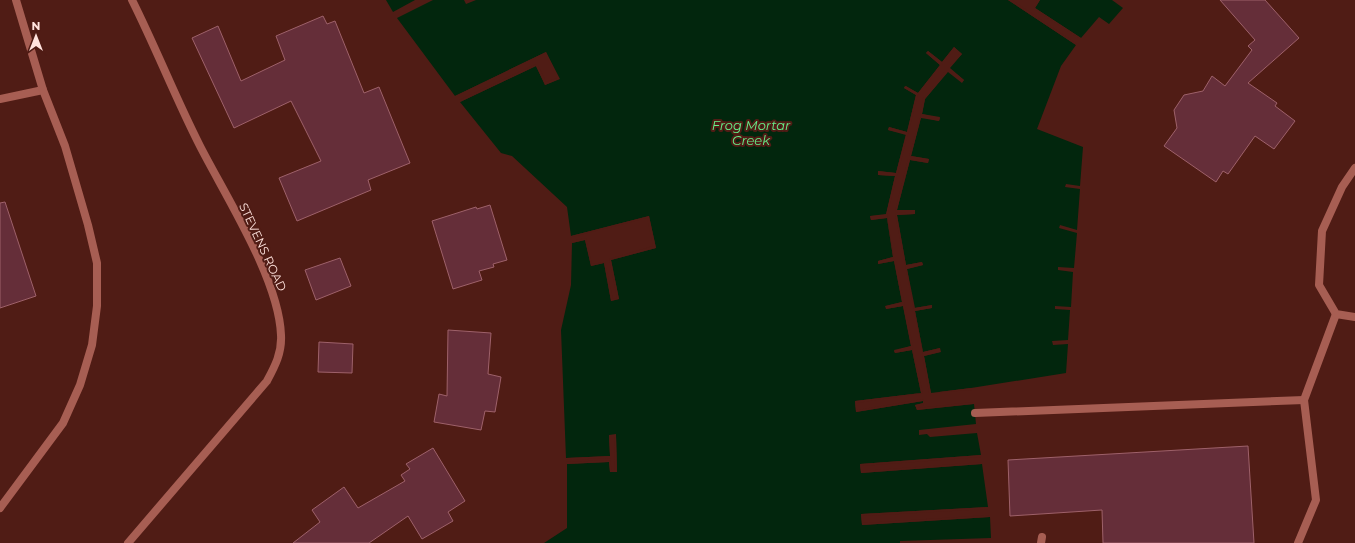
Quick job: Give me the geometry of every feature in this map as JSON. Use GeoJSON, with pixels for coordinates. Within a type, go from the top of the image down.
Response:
{"type":"FeatureCollection","features":[{"type":"Feature","properties":{"kind":"street"},"geometry":{"type":"LineString","coordinates":[[0,508],[63,423],[80,385],[92,345],[97,306],[97,263],[88,225],[65,146],[43,90],[16,0]]}},
{"type":"Feature","properties":{"kind":"street","name":"STEVENS ROAD"},"geometry":{"type":"LineString","coordinates":[[128,543],[267,381],[279,357],[281,336],[276,306],[246,233],[199,145],[132,0]]}},
{"type":"Feature","properties":{"kind":"street"},"geometry":{"type":"LineString","coordinates":[[0,99],[43,90]]}},
{"type":"Feature","properties":{"kind":"street"},"geometry":{"type":"LineString","coordinates":[[1355,168],[1342,187],[1322,231],[1318,285],[1336,314],[1355,317]]}},
{"type":"Feature","properties":{"kind":"street"},"geometry":{"type":"LineString","coordinates":[[1298,543],[1316,500],[1304,400],[1336,314]]}},
{"type":"Feature","properties":{"kind":"street"},"geometry":{"type":"LineString","coordinates":[[975,413],[1304,400]]}},
{"type":"Feature","properties":{"kind":"water"},"geometry":{"type":"Polygon","coordinates":[[[386,0],[415,0],[393,12],[386,0]]]}},
{"type":"Feature","properties":{"kind":"water","name":"Frog Mortar Creek"},"geometry":{"type":"Polygon","coordinates":[[[433,0],[464,0],[466,4],[476,0],[1008,0],[1076,45],[1061,66],[1037,129],[1083,147],[1080,186],[1066,184],[1065,187],[1080,189],[1077,230],[1060,225],[1059,228],[1077,233],[1074,268],[1058,267],[1058,270],[1073,272],[1071,307],[1055,306],[1055,309],[1070,310],[1068,340],[1052,341],[1053,345],[1068,344],[1066,373],[931,393],[924,356],[940,352],[940,348],[923,352],[915,311],[932,308],[932,305],[915,308],[907,269],[923,265],[922,262],[906,265],[897,215],[915,214],[915,210],[897,210],[910,160],[928,163],[929,159],[911,156],[921,117],[939,121],[940,118],[922,114],[925,99],[948,71],[962,82],[964,80],[949,68],[962,54],[954,47],[942,62],[928,51],[926,53],[940,65],[918,93],[906,86],[904,88],[916,95],[907,132],[889,127],[888,130],[906,134],[896,173],[878,171],[878,175],[895,176],[886,215],[870,216],[871,220],[887,218],[893,257],[878,261],[878,264],[894,261],[902,302],[886,306],[886,309],[903,306],[911,346],[894,351],[895,353],[912,350],[921,393],[855,401],[856,412],[923,401],[924,403],[915,405],[917,410],[974,404],[976,424],[919,430],[919,435],[927,434],[930,437],[977,433],[981,455],[860,464],[861,473],[982,464],[988,507],[861,514],[862,525],[990,517],[991,538],[900,541],[900,543],[544,543],[567,528],[567,464],[609,462],[610,472],[617,472],[616,435],[609,435],[610,456],[566,458],[561,330],[571,285],[572,243],[585,240],[591,266],[604,263],[611,301],[619,299],[611,260],[656,248],[649,216],[571,236],[567,207],[512,156],[501,153],[460,102],[536,66],[545,85],[559,79],[546,52],[455,96],[397,18],[433,0]]]}},
{"type":"Feature","properties":{"kind":"water"},"geometry":{"type":"Polygon","coordinates":[[[1040,0],[1112,0],[1123,8],[1109,24],[1099,17],[1081,38],[1035,8],[1040,0]]]}},
{"type":"Feature","properties":{"kind":"pier"},"geometry":{"type":"Polygon","coordinates":[[[1008,0],[1012,0],[1077,44],[1076,45],[1008,0]]]}},
{"type":"Feature","properties":{"kind":"pier"},"geometry":{"type":"Polygon","coordinates":[[[1037,0],[1040,0],[1035,8],[1081,38],[1080,39],[1034,9],[1037,0]]]}},
{"type":"Feature","properties":{"kind":"pier"},"geometry":{"type":"Polygon","coordinates":[[[954,47],[962,54],[950,68],[964,80],[962,83],[948,72],[925,99],[922,114],[940,117],[939,121],[921,118],[911,156],[929,159],[928,163],[910,160],[897,210],[915,210],[915,214],[897,215],[906,265],[922,262],[923,265],[907,269],[914,308],[932,305],[932,308],[915,311],[923,352],[940,348],[941,352],[924,356],[931,393],[929,393],[922,356],[923,354],[895,215],[896,213],[906,212],[896,212],[895,210],[908,159],[923,160],[909,156],[921,115],[920,113],[923,98],[959,54],[954,50],[918,95],[887,216],[894,259],[896,261],[913,346],[912,348],[923,393],[857,403],[857,410],[923,399],[925,404],[918,408],[973,402],[973,404],[917,410],[915,405],[923,403],[923,401],[856,412],[855,401],[921,393],[912,350],[895,353],[894,350],[911,346],[903,306],[886,309],[885,306],[902,302],[894,261],[878,264],[878,261],[893,257],[887,218],[871,220],[870,216],[886,214],[895,176],[878,175],[878,171],[896,173],[906,135],[888,130],[889,127],[907,132],[916,95],[904,88],[905,86],[918,93],[940,65],[926,53],[928,51],[942,62],[954,47]]]}},
{"type":"Feature","properties":{"kind":"pier"},"geometry":{"type":"Polygon","coordinates":[[[546,52],[560,79],[545,85],[536,66],[460,102],[459,100],[536,64],[538,65],[546,82],[557,78],[545,54],[457,98],[455,96],[546,52]]]}},
{"type":"Feature","properties":{"kind":"pier"},"geometry":{"type":"Polygon","coordinates":[[[649,216],[656,248],[611,260],[619,299],[611,301],[604,263],[591,266],[585,240],[572,243],[572,241],[586,238],[592,264],[605,262],[613,299],[617,298],[609,259],[653,246],[647,218],[572,237],[571,236],[649,216]]]}},
{"type":"Feature","properties":{"kind":"pier"},"geometry":{"type":"Polygon","coordinates":[[[971,388],[972,390],[934,393],[971,388]]]}},
{"type":"Feature","properties":{"kind":"pier"},"geometry":{"type":"Polygon","coordinates":[[[616,434],[617,472],[610,472],[609,462],[567,464],[566,462],[610,460],[612,470],[615,470],[614,437],[611,437],[611,458],[566,460],[566,458],[610,456],[609,435],[616,434]]]}},
{"type":"Feature","properties":{"kind":"pier"},"geometry":{"type":"Polygon","coordinates":[[[981,455],[981,457],[862,466],[862,471],[982,462],[982,464],[861,473],[860,464],[981,455]]]}},
{"type":"Feature","properties":{"kind":"pier"},"geometry":{"type":"Polygon","coordinates":[[[988,507],[988,509],[863,516],[864,523],[989,515],[990,517],[862,525],[861,514],[988,507]]]}},
{"type":"Feature","properties":{"kind":"building"},"geometry":{"type":"Polygon","coordinates":[[[1220,0],[1265,0],[1299,38],[1248,83],[1277,103],[1275,106],[1295,121],[1274,149],[1255,136],[1228,174],[1223,171],[1216,182],[1164,146],[1177,128],[1174,110],[1184,95],[1203,91],[1212,76],[1225,86],[1252,50],[1248,46],[1255,40],[1220,0]]]}},
{"type":"Feature","properties":{"kind":"building"},"geometry":{"type":"Polygon","coordinates":[[[323,16],[327,24],[335,21],[364,93],[379,87],[410,163],[368,180],[371,190],[297,221],[279,178],[321,161],[291,101],[234,128],[192,38],[218,26],[241,81],[285,60],[276,36],[323,16]]]}},
{"type":"Feature","properties":{"kind":"building"},"geometry":{"type":"Polygon","coordinates":[[[5,202],[36,296],[0,308],[0,203],[5,202]]]}},
{"type":"Feature","properties":{"kind":"building"},"geometry":{"type":"Polygon","coordinates":[[[490,205],[507,260],[493,264],[494,267],[479,271],[482,280],[453,289],[432,221],[476,207],[477,209],[490,205]]]}},
{"type":"Feature","properties":{"kind":"building"},"geometry":{"type":"Polygon","coordinates":[[[340,258],[351,286],[316,300],[305,270],[340,258]]]}},
{"type":"Feature","properties":{"kind":"building"},"geometry":{"type":"Polygon","coordinates":[[[448,330],[491,333],[488,374],[501,377],[495,412],[485,411],[481,430],[434,422],[439,394],[447,396],[448,330]]]}},
{"type":"Feature","properties":{"kind":"building"},"geometry":{"type":"Polygon","coordinates":[[[319,342],[353,344],[352,373],[318,372],[319,342]]]}},
{"type":"Feature","properties":{"kind":"building"},"geometry":{"type":"Polygon","coordinates":[[[1248,446],[1254,543],[1103,543],[1102,510],[1010,516],[1008,460],[1248,446]]]}},
{"type":"Feature","properties":{"kind":"building"},"geometry":{"type":"Polygon","coordinates":[[[433,448],[465,501],[448,512],[453,521],[422,539],[408,516],[369,543],[293,543],[320,522],[312,510],[344,487],[358,508],[405,481],[401,475],[410,469],[406,464],[433,448]]]}}]}
